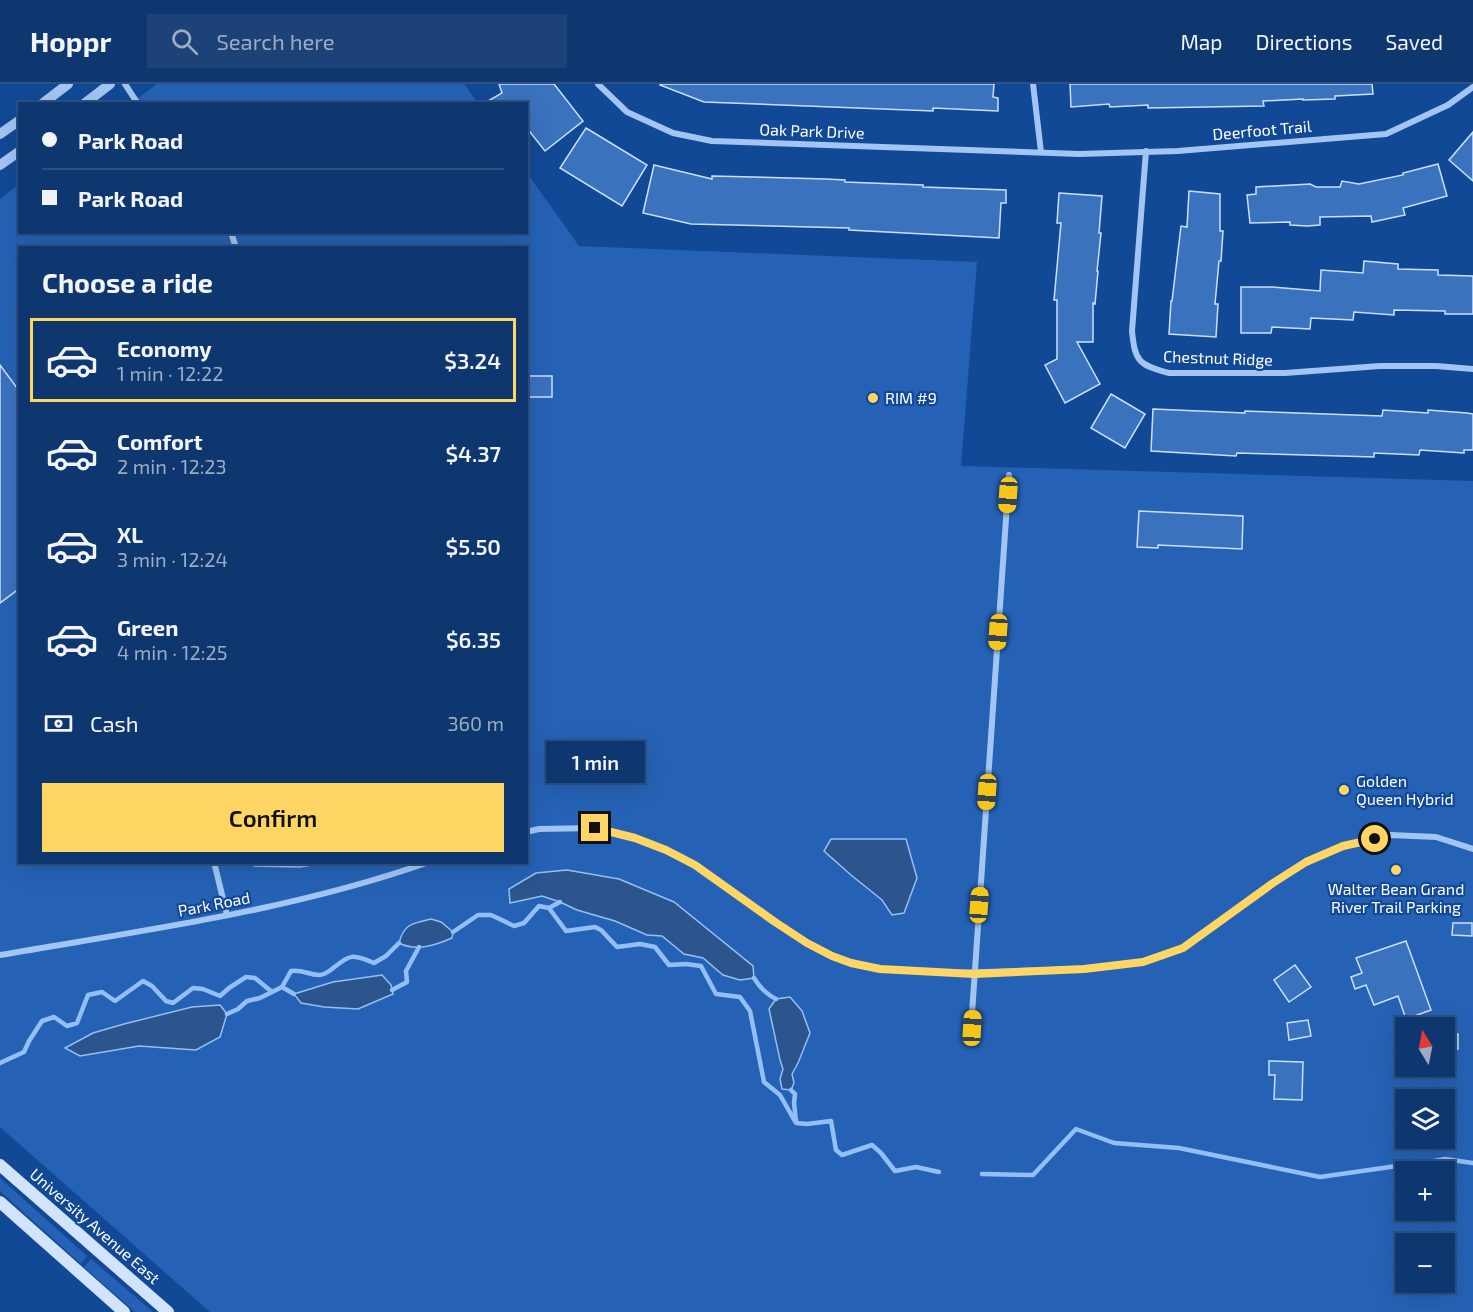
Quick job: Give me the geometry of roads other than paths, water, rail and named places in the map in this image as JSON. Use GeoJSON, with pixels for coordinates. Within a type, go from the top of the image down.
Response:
{"type":"FeatureCollection","features":[{"type":"Feature","properties":{"kind":"main road","name":"University Avenue East"},"geometry":{"type":"LineString","coordinates":[[0,1165],[168,1312]]}},
{"type":"Feature","properties":{"kind":"main road"},"geometry":{"type":"LineString","coordinates":[[0,1202],[124,1312]]}},
{"type":"Feature","properties":{"kind":"street"},"geometry":{"type":"LineString","coordinates":[[45,102],[68,84]]}},
{"type":"Feature","properties":{"kind":"street"},"geometry":{"type":"LineString","coordinates":[[87,102],[110,84]]}},
{"type":"Feature","properties":{"kind":"street"},"geometry":{"type":"LineString","coordinates":[[125,84],[137,102]]}},
{"type":"Feature","properties":{"kind":"street","name":"Oak Park Drive"},"geometry":{"type":"LineString","coordinates":[[598,84],[627,112],[673,133],[712,141],[1041,152]]}},
{"type":"Feature","properties":{"kind":"street"},"geometry":{"type":"LineString","coordinates":[[1034,84],[1041,152]]}},
{"type":"Feature","properties":{"kind":"street","name":"Deerfoot Trail"},"geometry":{"type":"LineString","coordinates":[[1041,152],[1079,154],[1178,150],[1386,134],[1448,105],[1473,87]]}},
{"type":"Feature","properties":{"kind":"street"},"geometry":{"type":"LineString","coordinates":[[0,134],[18,121]]}},
{"type":"Feature","properties":{"kind":"street","name":"Chestnut Ridge"},"geometry":{"type":"LineString","coordinates":[[1146,151],[1132,331],[1137,358],[1151,369],[1169,373],[1285,373],[1380,366],[1436,366],[1473,369]]}},
{"type":"Feature","properties":{"kind":"street"},"geometry":{"type":"LineString","coordinates":[[0,165],[18,152]]}},
{"type":"Feature","properties":{"kind":"street"},"geometry":{"type":"LineString","coordinates":[[972,1028],[1009,475]]}},
{"type":"Feature","properties":{"kind":"street"},"geometry":{"type":"LineString","coordinates":[[528,832],[539,829],[595,828],[635,838],[666,850],[695,865],[807,943],[851,963],[880,969],[974,974],[1084,969],[1143,962],[1183,948],[1273,883],[1306,862],[1343,846],[1391,835],[1436,837],[1473,849]]}},
{"type":"Feature","properties":{"kind":"street"},"geometry":{"type":"LineString","coordinates":[[214,864],[227,915]]}},
{"type":"Feature","properties":{"kind":"street","name":"Park Road"},"geometry":{"type":"LineString","coordinates":[[0,955],[310,898],[423,864]]}},
{"type":"Feature","properties":{"kind":"waterway"},"geometry":{"type":"LineString","coordinates":[[549,908],[560,902]]}},
{"type":"Feature","properties":{"kind":"waterway"},"geometry":{"type":"LineString","coordinates":[[453,932],[478,915],[491,915],[514,926],[524,923],[539,906],[549,908],[566,931],[595,927],[601,930],[617,947],[640,944],[655,947],[669,965],[701,966],[716,994],[740,997],[750,1011],[764,1082],[780,1095],[796,1123],[831,1121],[836,1150],[842,1155],[872,1145],[895,1171],[916,1167],[939,1172]]}},
{"type":"Feature","properties":{"kind":"waterway"},"geometry":{"type":"LineString","coordinates":[[0,1063],[24,1052],[42,1021],[54,1017],[67,1026],[77,1023],[88,995],[102,992],[115,1001],[143,981],[152,986],[166,1001],[173,1003],[193,988],[203,989],[220,996],[246,977],[255,978],[272,992],[282,987],[291,971],[323,974],[351,957],[374,963],[386,956],[399,943]]}},
{"type":"Feature","properties":{"kind":"waterway"},"geometry":{"type":"LineString","coordinates":[[392,990],[407,982],[406,971],[419,947]]}},
{"type":"Feature","properties":{"kind":"waterway"},"geometry":{"type":"LineString","coordinates":[[754,978],[769,995],[776,999]]}},
{"type":"Feature","properties":{"kind":"waterway"},"geometry":{"type":"LineString","coordinates":[[282,987],[294,994]]}},
{"type":"Feature","properties":{"kind":"waterway"},"geometry":{"type":"LineString","coordinates":[[227,1014],[238,1009],[247,1001],[272,992]]}},
{"type":"Feature","properties":{"kind":"waterway"},"geometry":{"type":"LineString","coordinates":[[791,1090],[795,1094],[796,1121]]}},
{"type":"Feature","properties":{"kind":"waterway"},"geometry":{"type":"LineString","coordinates":[[982,1174],[1033,1175],[1076,1129],[1114,1143],[1179,1148],[1320,1177],[1395,1166]]}},
{"type":"Feature","properties":{"kind":"waterway"},"geometry":{"type":"LineString","coordinates":[[1434,1161],[1445,1159],[1473,1163]]}},
{"type":"Feature","properties":{"kind":"place","name":"RIM #9"},"geometry":{"type":"Point","coordinates":[873,398]}},
{"type":"Feature","properties":{"kind":"place","name":"Golden Queen Hybrid"},"geometry":{"type":"Point","coordinates":[1344,790]}},
{"type":"Feature","properties":{"kind":"place","name":"Walter Bean Grand River Trail Parking"},"geometry":{"type":"Point","coordinates":[1396,870]}}]}
